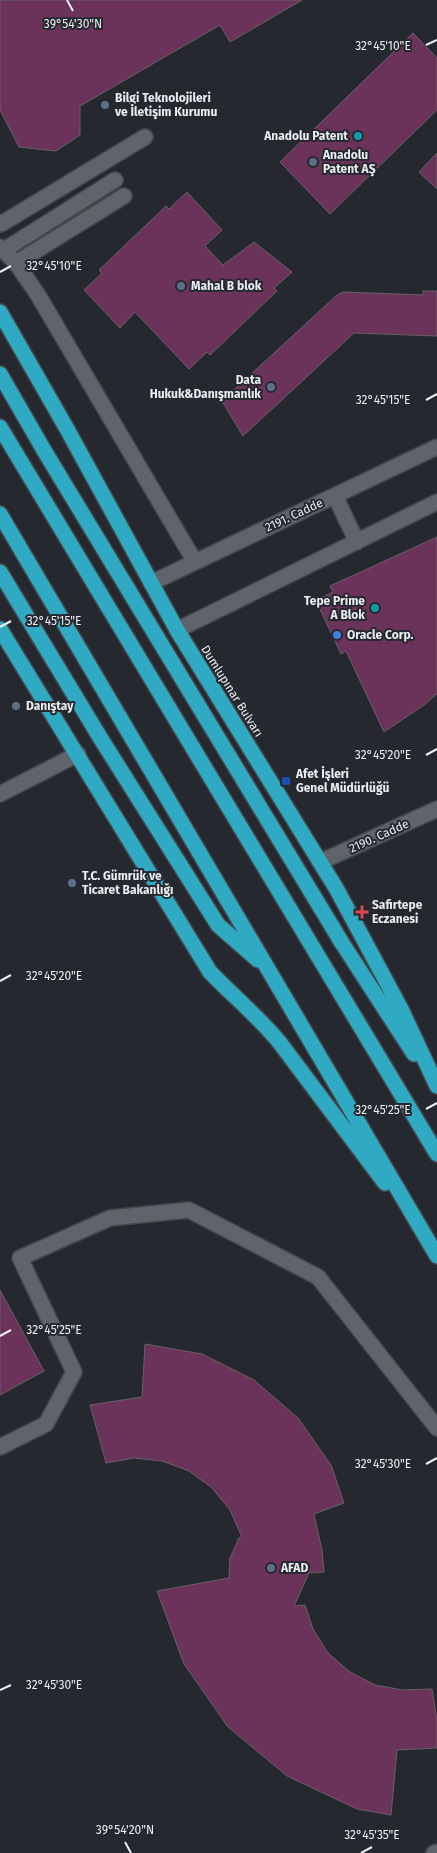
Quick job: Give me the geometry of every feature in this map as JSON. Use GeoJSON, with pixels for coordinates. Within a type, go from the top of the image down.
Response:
{"type":"FeatureCollection","features":[{"type":"Feature","properties":{"kind":"highway","name":"Dumlupınar Bulvarı"},"geometry":{"type":"LineString","coordinates":[[0,312],[177,630],[320,862],[385,977],[437,1088]]}},
{"type":"Feature","properties":{"kind":"highway"},"geometry":{"type":"LineString","coordinates":[[0,374],[45,452],[342,943],[437,1088]]}},
{"type":"Feature","properties":{"kind":"highway"},"geometry":{"type":"LineString","coordinates":[[0,427],[437,1154]]}},
{"type":"Feature","properties":{"kind":"highway"},"geometry":{"type":"LineString","coordinates":[[0,514],[437,1256]]}},
{"type":"Feature","properties":{"kind":"highway"},"geometry":{"type":"LineString","coordinates":[[0,572],[101,739],[218,925],[268,968]]}},
{"type":"Feature","properties":{"kind":"highway"},"geometry":{"type":"LineString","coordinates":[[0,629],[210,972],[264,1024],[280,1043],[307,1076],[356,1147],[416,1222]]}},
{"type":"Feature","properties":{"kind":"street"},"geometry":{"type":"LineString","coordinates":[[1,223],[145,137]]}},
{"type":"Feature","properties":{"kind":"street"},"geometry":{"type":"LineString","coordinates":[[115,180],[2,248],[16,263],[38,295],[195,562]]}},
{"type":"Feature","properties":{"kind":"street"},"geometry":{"type":"LineString","coordinates":[[16,263],[124,196]]}},
{"type":"Feature","properties":{"kind":"street","name":"2191. Cadde"},"geometry":{"type":"LineString","coordinates":[[151,583],[437,447]]}},
{"type":"Feature","properties":{"kind":"street"},"geometry":{"type":"LineString","coordinates":[[335,496],[357,542]]}},
{"type":"Feature","properties":{"kind":"street"},"geometry":{"type":"LineString","coordinates":[[177,630],[437,502]]}},
{"type":"Feature","properties":{"kind":"street"},"geometry":{"type":"LineString","coordinates":[[0,794],[78,754]]}},
{"type":"Feature","properties":{"kind":"street","name":"2190. Cadde"},"geometry":{"type":"LineString","coordinates":[[320,862],[437,809]]}},
{"type":"Feature","properties":{"kind":"street"},"geometry":{"type":"LineString","coordinates":[[0,1446],[46,1424],[74,1372],[20,1258],[110,1218],[189,1210],[318,1277],[437,1428]]}},
{"type":"Feature","properties":{"kind":"building"},"geometry":{"type":"Polygon","coordinates":[[[0,0],[302,0],[230,42],[220,25],[80,106],[80,135],[56,151],[19,147],[0,110],[0,0]]]}},
{"type":"Feature","properties":{"kind":"building","name":"Anadolu Patent"},"geometry":{"type":"Polygon","coordinates":[[[413,33],[437,58],[437,110],[330,214],[280,162],[413,33]]]}},
{"type":"Feature","properties":{"kind":"building"},"geometry":{"type":"Polygon","coordinates":[[[437,153],[437,189],[419,172],[437,153]]]}},
{"type":"Feature","properties":{"kind":"building"},"geometry":{"type":"Polygon","coordinates":[[[187,192],[222,230],[205,246],[223,265],[254,242],[292,272],[274,288],[277,291],[210,355],[207,352],[189,369],[135,312],[120,328],[84,290],[102,273],[99,270],[166,206],[169,209],[187,192]]]}},
{"type":"Feature","properties":{"kind":"building"},"geometry":{"type":"Polygon","coordinates":[[[423,291],[437,291],[437,336],[354,333],[243,436],[222,401],[337,295],[343,292],[423,295],[423,291]]]}},
{"type":"Feature","properties":{"kind":"building"},"geometry":{"type":"Polygon","coordinates":[[[437,537],[437,694],[384,732],[346,651],[341,654],[318,605],[323,603],[321,598],[333,592],[330,586],[437,537]]]}},
{"type":"Feature","properties":{"kind":"building"},"geometry":{"type":"Polygon","coordinates":[[[0,1290],[44,1371],[0,1395],[0,1290]]]}},
{"type":"Feature","properties":{"kind":"building"},"geometry":{"type":"Polygon","coordinates":[[[145,1344],[202,1354],[254,1380],[298,1418],[331,1465],[344,1503],[314,1514],[322,1550],[324,1572],[309,1573],[294,1606],[305,1605],[313,1629],[328,1653],[350,1672],[375,1685],[403,1690],[432,1689],[437,1721],[437,1748],[397,1750],[391,1815],[357,1809],[287,1776],[228,1727],[184,1664],[157,1591],[229,1578],[230,1558],[239,1538],[242,1537],[230,1510],[212,1488],[189,1471],[162,1461],[134,1458],[106,1463],[90,1405],[142,1397],[145,1344]]]}},
{"type":"Feature","properties":{"kind":"place","name":"Bilgi Teknolojileri ve İletişim Kurumu"},"geometry":{"type":"Point","coordinates":[105,105]}},
{"type":"Feature","properties":{"kind":"place","name":"Anadolu Patent"},"geometry":{"type":"Point","coordinates":[358,136]}},
{"type":"Feature","properties":{"kind":"place","name":"Anadolu Patent AŞ"},"geometry":{"type":"Point","coordinates":[313,162]}},
{"type":"Feature","properties":{"kind":"place","name":"Mahal B blok"},"geometry":{"type":"Point","coordinates":[181,286]}},
{"type":"Feature","properties":{"kind":"place","name":"Data Hukuk&Danışmanlık"},"geometry":{"type":"Point","coordinates":[271,387]}},
{"type":"Feature","properties":{"kind":"place","name":"Tepe Prime A Blok"},"geometry":{"type":"Point","coordinates":[375,608]}},
{"type":"Feature","properties":{"kind":"place","name":"Oracle Corp."},"geometry":{"type":"Point","coordinates":[337,635]}},
{"type":"Feature","properties":{"kind":"place","name":"Danıştay"},"geometry":{"type":"Point","coordinates":[16,706]}},
{"type":"Feature","properties":{"kind":"place","name":"Afet İşleri Genel Müdürlüğü"},"geometry":{"type":"Point","coordinates":[286,781]}},
{"type":"Feature","properties":{"kind":"place","name":"T.C. Gümrük ve Ticaret Bakanlığı"},"geometry":{"type":"Point","coordinates":[72,883]}},
{"type":"Feature","properties":{"kind":"place","name":"Safirtepe Eczanesi"},"geometry":{"type":"Point","coordinates":[362,912]}},
{"type":"Feature","properties":{"kind":"place","name":"AFAD"},"geometry":{"type":"Point","coordinates":[271,1568]}}]}
